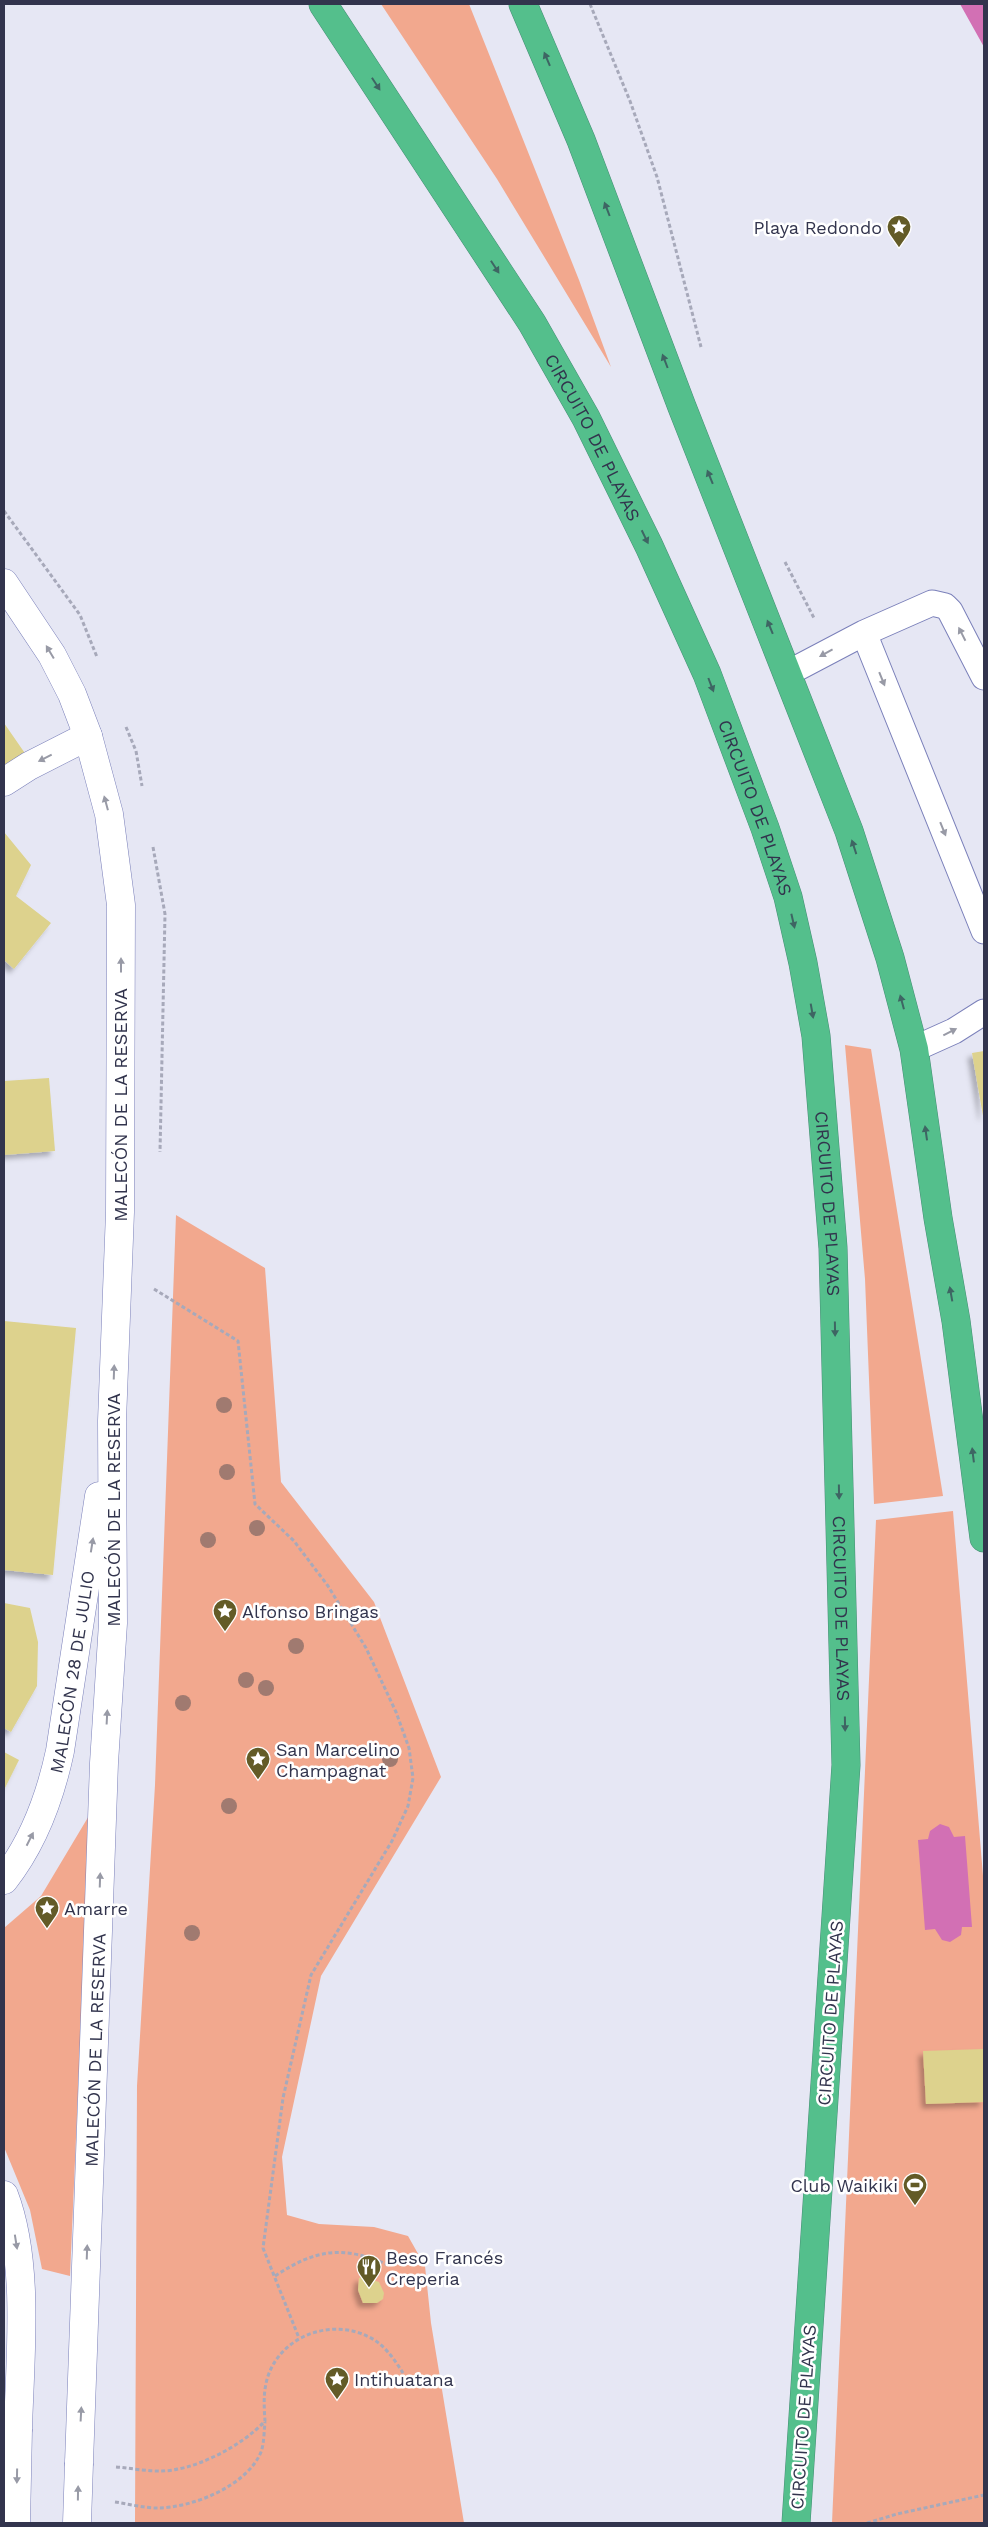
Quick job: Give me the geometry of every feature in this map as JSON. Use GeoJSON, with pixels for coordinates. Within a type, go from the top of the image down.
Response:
{"type":"FeatureCollection","features":[{"type":"Feature","properties":{"kind":"highway","name":"CIRCUITO DE PLAYAS"},"geometry":{"type":"LineString","coordinates":[[323,4],[532,324],[586,418],[645,537],[707,674],[788,897],[803,963],[816,1036],[834,1248],[846,1765],[796,2523]]}},
{"type":"Feature","properties":{"kind":"highway"},"geometry":{"type":"LineString","coordinates":[[340,4],[349,44]]}},
{"type":"Feature","properties":{"kind":"highway"},"geometry":{"type":"LineString","coordinates":[[524,4],[581,140],[682,407],[849,831],[890,958],[914,1049],[938,1218],[956,1321],[984,1538]]}},
{"type":"Feature","properties":{"kind":"main road","name":"MALECÓN DE LA RESERVA"},"geometry":{"type":"LineString","coordinates":[[4,583],[52,655],[72,694],[88,736],[109,814],[121,905],[118,1275],[112,1421],[113,1623],[104,1763],[77,2523]]}},
{"type":"Feature","properties":{"kind":"main road"},"geometry":{"type":"LineString","coordinates":[[4,782],[29,766],[88,736]]}},
{"type":"Feature","properties":{"kind":"main road","name":"MALECÓN 28 DE JULIO"},"geometry":{"type":"LineString","coordinates":[[4,1880],[29,1842],[53,1783],[60,1751],[112,1421]]}},
{"type":"Feature","properties":{"kind":"main road"},"geometry":{"type":"LineString","coordinates":[[4,2195],[13,2228],[19,2273],[21,2344],[16,2523]]}},
{"type":"Feature","properties":{"kind":"lane"},"geometry":{"type":"LineString","coordinates":[[788,673],[864,633],[932,603],[939,604],[950,611],[984,677]]}},
{"type":"Feature","properties":{"kind":"lane"},"geometry":{"type":"LineString","coordinates":[[864,633],[984,931]]}},
{"type":"Feature","properties":{"kind":"lane"},"geometry":{"type":"LineString","coordinates":[[914,1049],[954,1031],[984,1012]]}},
{"type":"Feature","properties":{"kind":"path"},"geometry":{"type":"LineString","coordinates":[[590,4],[630,101],[657,177],[702,351]]}},
{"type":"Feature","properties":{"kind":"path"},"geometry":{"type":"LineString","coordinates":[[782,556],[831,650]]}},
{"type":"Feature","properties":{"kind":"path"},"geometry":{"type":"LineString","coordinates":[[118,1275],[155,1289],[238,1341],[255,1504],[294,1541],[328,1586],[366,1648],[396,1712],[409,1748],[413,1778],[408,1806],[392,1841],[311,1975],[283,2098],[263,2248],[299,2338]]}},
{"type":"Feature","properties":{"kind":"path"},"geometry":{"type":"LineString","coordinates":[[275,2276],[308,2257],[328,2251],[350,2252],[388,2265]]}},
{"type":"Feature","properties":{"kind":"path"},"geometry":{"type":"LineString","coordinates":[[109,2501],[157,2508],[199,2499],[228,2488],[243,2478],[255,2465],[262,2450],[265,2422],[263,2399],[268,2375],[280,2354],[299,2338],[322,2330],[346,2329],[370,2337],[389,2352],[402,2372]]}},
{"type":"Feature","properties":{"kind":"path"},"geometry":{"type":"LineString","coordinates":[[79,2460],[106,2466],[158,2472],[174,2470],[236,2446],[252,2436],[265,2422]]}},
{"type":"Feature","properties":{"kind":"path"},"geometry":{"type":"LineString","coordinates":[[868,2522],[984,2495]]}},
{"type":"Feature","properties":{"kind":"shaded area"},"geometry":{"type":"Polygon","coordinates":[[[381,4],[469,4],[579,280],[611,367],[497,179],[381,4]]]}},
{"type":"Feature","properties":{"kind":"shaded area"},"geometry":{"type":"Polygon","coordinates":[[[960,4],[984,4],[984,47],[960,4]]]}},
{"type":"Feature","properties":{"kind":"shaded area"},"geometry":{"type":"Polygon","coordinates":[[[845,1045],[871,1049],[943,1496],[874,1504],[865,1279],[845,1045]]]}},
{"type":"Feature","properties":{"kind":"shaded area"},"geometry":{"type":"Polygon","coordinates":[[[176,1215],[265,1268],[281,1482],[374,1602],[441,1777],[321,1976],[282,2157],[287,2215],[319,2224],[374,2227],[408,2236],[425,2266],[431,2323],[464,2523],[135,2523],[137,2086],[155,1785],[176,1215]]]}},
{"type":"Feature","properties":{"kind":"shaded area","name":"Club Waikiki"},"geometry":{"type":"Polygon","coordinates":[[[953,1511],[984,1888],[984,2523],[832,2523],[876,1520],[953,1511]]]}},
{"type":"Feature","properties":{"kind":"shaded area"},"geometry":{"type":"Polygon","coordinates":[[[90,1814],[70,2276],[42,2269],[30,2210],[4,2147],[4,1928],[41,1896],[90,1814]]]}},
{"type":"Feature","properties":{"kind":"shaded area"},"geometry":{"type":"Polygon","coordinates":[[[940,1824],[949,1827],[954,1837],[965,1836],[972,1927],[962,1927],[961,1935],[950,1942],[942,1940],[935,1929],[925,1930],[918,1840],[928,1839],[930,1831],[940,1824]]]}},
{"type":"Feature","properties":{"kind":"building"},"geometry":{"type":"Polygon","coordinates":[[[4,723],[31,762],[4,780],[4,723]]]}},
{"type":"Feature","properties":{"kind":"building"},"geometry":{"type":"Polygon","coordinates":[[[4,832],[31,865],[16,896],[51,923],[14,969],[4,960],[4,832]]]}},
{"type":"Feature","properties":{"kind":"building"},"geometry":{"type":"Polygon","coordinates":[[[984,1051],[984,1116],[983,1116],[972,1053],[984,1051]]]}},
{"type":"Feature","properties":{"kind":"building"},"geometry":{"type":"Polygon","coordinates":[[[49,1078],[55,1151],[4,1155],[4,1081],[49,1078]]]}},
{"type":"Feature","properties":{"kind":"building"},"geometry":{"type":"Polygon","coordinates":[[[4,1321],[76,1328],[53,1575],[4,1570],[4,1321]]]}},
{"type":"Feature","properties":{"kind":"building"},"geometry":{"type":"Polygon","coordinates":[[[4,1603],[30,1608],[38,1642],[37,1686],[11,1732],[4,1728],[4,1603]]]}},
{"type":"Feature","properties":{"kind":"building"},"geometry":{"type":"Polygon","coordinates":[[[4,1752],[19,1760],[4,1790],[4,1752]]]}},
{"type":"Feature","properties":{"kind":"building"},"geometry":{"type":"Polygon","coordinates":[[[984,2049],[984,2102],[926,2104],[923,2051],[984,2049]]]}},
{"type":"Feature","properties":{"kind":"building"},"geometry":{"type":"Polygon","coordinates":[[[363,2277],[379,2282],[384,2293],[383,2299],[377,2303],[363,2303],[358,2290],[359,2278],[363,2277]]]}},
{"type":"Feature","properties":{"kind":"place","name":"Playa Redondo"},"geometry":{"type":"Point","coordinates":[899,248]}},
{"type":"Feature","properties":{"kind":"place","name":"Alfonso Bringas"},"geometry":{"type":"Point","coordinates":[225,1632]}},
{"type":"Feature","properties":{"kind":"place","name":"San Marcelino Champagnat"},"geometry":{"type":"Point","coordinates":[258,1780]}},
{"type":"Feature","properties":{"kind":"place","name":"Amarre"},"geometry":{"type":"Point","coordinates":[47,1929]}},
{"type":"Feature","properties":{"kind":"place","name":"Club Waikiki"},"geometry":{"type":"Point","coordinates":[915,2206]}},
{"type":"Feature","properties":{"kind":"place","name":"Beso Francés Creperia"},"geometry":{"type":"Point","coordinates":[369,2288]}},
{"type":"Feature","properties":{"kind":"place","name":"Intihuatana"},"geometry":{"type":"Point","coordinates":[337,2400]}}]}
